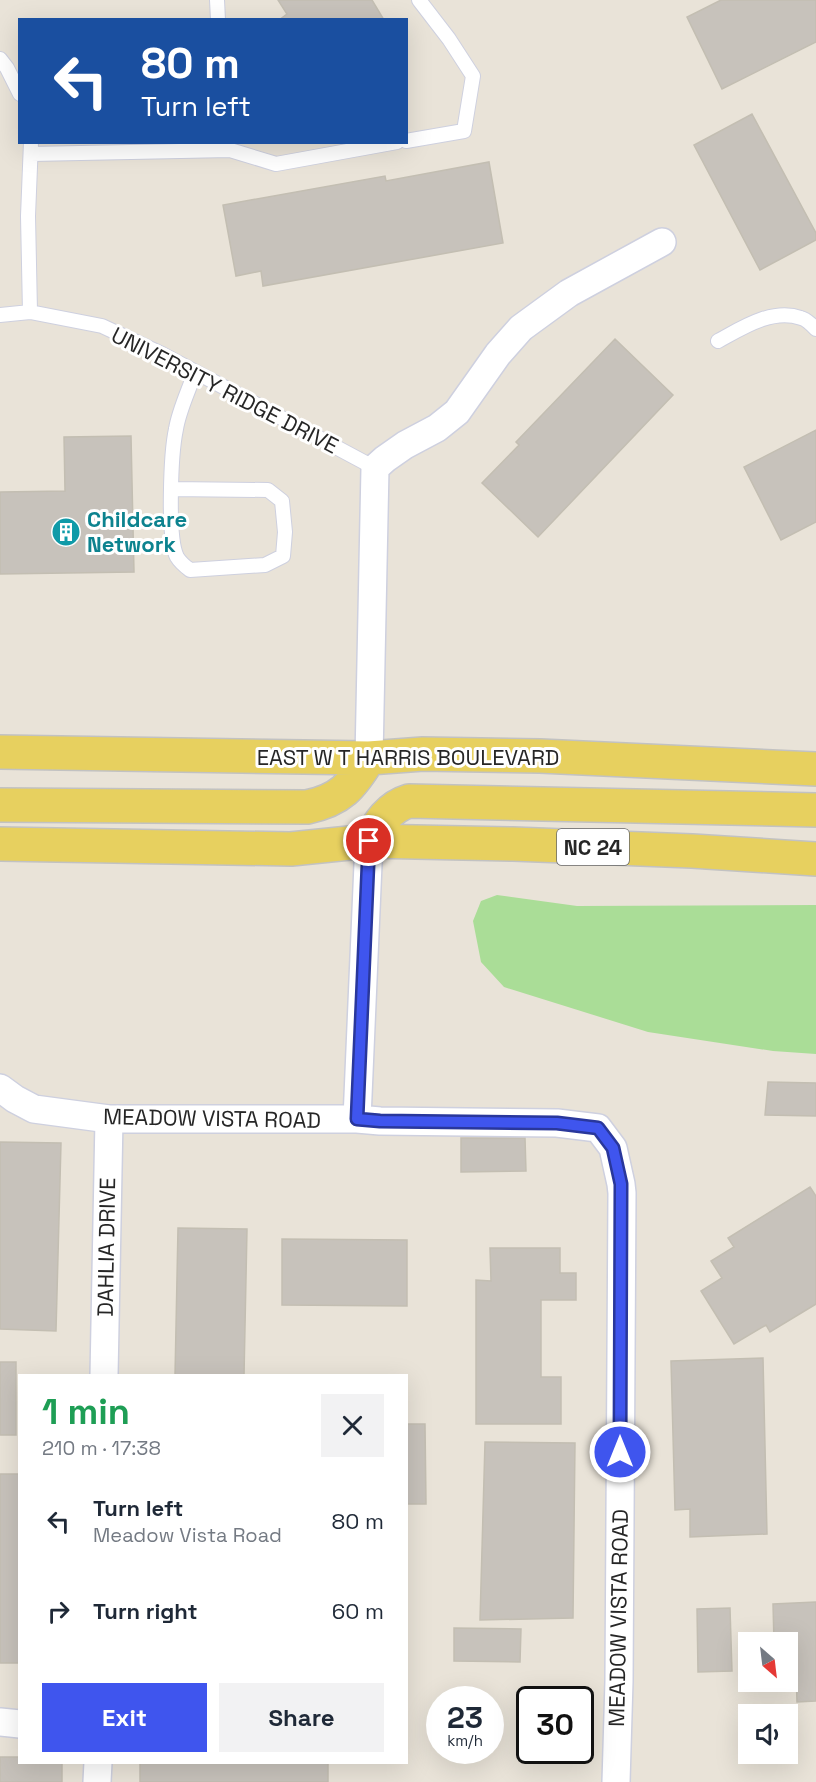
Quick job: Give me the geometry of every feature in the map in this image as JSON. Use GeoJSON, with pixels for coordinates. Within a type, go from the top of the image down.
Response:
{"type":"FeatureCollection","features":[{"type":"Feature","properties":{"kind":"main road","name":"EAST W T HARRIS BOULEVARD"},"geometry":{"type":"LineString","coordinates":[[0,752],[369,758],[423,754],[540,756],[816,769]]}},
{"type":"Feature","properties":{"kind":"main road"},"geometry":{"type":"LineString","coordinates":[[0,805],[307,807],[333,799],[345,791],[355,781],[369,758]]}},
{"type":"Feature","properties":{"kind":"main road"},"geometry":{"type":"LineString","coordinates":[[369,841],[379,824],[395,807],[409,801],[816,810]]}},
{"type":"Feature","properties":{"kind":"main road","name":"NC 24"},"geometry":{"type":"LineString","coordinates":[[0,844],[291,849],[369,841],[680,850],[816,859]]}},
{"type":"Feature","properties":{"kind":"street"},"geometry":{"type":"LineString","coordinates":[[369,758],[375,468],[405,445],[437,428],[457,412],[498,354],[521,328],[569,293],[662,242]]}},
{"type":"Feature","properties":{"kind":"street"},"geometry":{"type":"LineString","coordinates":[[357,1119],[369,841]]}},
{"type":"Feature","properties":{"kind":"street","name":"MEADOW VISTA ROAD"},"geometry":{"type":"LineString","coordinates":[[0,1088],[34,1109],[109,1119],[357,1119],[557,1123],[598,1128],[613,1148],[622,1193],[619,1681],[616,1782]]}},
{"type":"Feature","properties":{"kind":"street","name":"DAHLIA DRIVE"},"geometry":{"type":"LineString","coordinates":[[104,1374],[109,1119]]}},
{"type":"Feature","properties":{"kind":"street"},"geometry":{"type":"LineString","coordinates":[[0,1722],[18,1724]]}},
{"type":"Feature","properties":{"kind":"street"},"geometry":{"type":"LineString","coordinates":[[97,1782],[98,1764]]}},
{"type":"Feature","properties":{"kind":"lane"},"geometry":{"type":"LineString","coordinates":[[217,0],[218,18]]}},
{"type":"Feature","properties":{"kind":"lane"},"geometry":{"type":"LineString","coordinates":[[408,141],[464,131],[473,76],[449,39],[419,0]]}},
{"type":"Feature","properties":{"kind":"lane"},"geometry":{"type":"LineString","coordinates":[[0,59],[18,90]]}},
{"type":"Feature","properties":{"kind":"lane"},"geometry":{"type":"LineString","coordinates":[[30,312],[28,216],[31,148],[226,146],[230,150],[276,164],[386,144]]}},
{"type":"Feature","properties":{"kind":"lane","name":"UNIVERSITY RIDGE DRIVE"},"geometry":{"type":"LineString","coordinates":[[0,315],[30,312],[102,326],[162,354],[375,468]]}},
{"type":"Feature","properties":{"kind":"lane"},"geometry":{"type":"LineString","coordinates":[[718,341],[775,314],[802,318],[816,329]]}},
{"type":"Feature","properties":{"kind":"lane"},"geometry":{"type":"LineString","coordinates":[[171,489],[268,490],[282,501],[285,532],[283,556],[265,565],[190,570],[178,559],[172,544],[171,489],[171,472],[176,428],[195,372]]}},
{"type":"Feature","properties":{"kind":"green space"},"geometry":{"type":"Polygon","coordinates":[[[497,895],[577,906],[816,905],[816,1054],[773,1051],[648,1032],[504,987],[481,962],[473,921],[481,901],[497,895]]]}},
{"type":"Feature","properties":{"kind":"building"},"geometry":{"type":"Polygon","coordinates":[[[278,0],[372,0],[383,18],[282,18],[287,14],[278,0]]]}},
{"type":"Feature","properties":{"kind":"building"},"geometry":{"type":"Polygon","coordinates":[[[721,0],[816,0],[816,42],[722,89],[687,17],[721,0]]]}},
{"type":"Feature","properties":{"kind":"building"},"geometry":{"type":"Polygon","coordinates":[[[752,114],[816,233],[816,240],[760,270],[694,145],[752,114]]]}},
{"type":"Feature","properties":{"kind":"building"},"geometry":{"type":"Polygon","coordinates":[[[489,162],[503,243],[263,286],[261,271],[236,276],[223,205],[385,176],[386,181],[489,162]]]}},
{"type":"Feature","properties":{"kind":"building"},"geometry":{"type":"Polygon","coordinates":[[[615,339],[673,395],[538,537],[482,483],[519,445],[516,442],[615,339]]]}},
{"type":"Feature","properties":{"kind":"building"},"geometry":{"type":"Polygon","coordinates":[[[816,430],[816,522],[781,540],[744,467],[816,430]]]}},
{"type":"Feature","properties":{"kind":"building","name":"Childcare Network"},"geometry":{"type":"Polygon","coordinates":[[[131,436],[134,572],[0,574],[0,492],[65,491],[64,437],[131,436]]]}},
{"type":"Feature","properties":{"kind":"building"},"geometry":{"type":"Polygon","coordinates":[[[768,1082],[816,1083],[816,1116],[765,1115],[768,1082]]]}},
{"type":"Feature","properties":{"kind":"building"},"geometry":{"type":"Polygon","coordinates":[[[461,1138],[525,1138],[526,1171],[461,1172],[461,1138]]]}},
{"type":"Feature","properties":{"kind":"building"},"geometry":{"type":"Polygon","coordinates":[[[0,1142],[61,1143],[56,1331],[0,1329],[0,1142]]]}},
{"type":"Feature","properties":{"kind":"building"},"geometry":{"type":"Polygon","coordinates":[[[810,1187],[816,1196],[816,1304],[770,1332],[766,1325],[734,1344],[701,1291],[722,1278],[711,1261],[734,1247],[728,1238],[810,1187]]]}},
{"type":"Feature","properties":{"kind":"building"},"geometry":{"type":"Polygon","coordinates":[[[178,1228],[247,1229],[244,1374],[175,1374],[178,1228]]]}},
{"type":"Feature","properties":{"kind":"building"},"geometry":{"type":"Polygon","coordinates":[[[282,1239],[407,1240],[407,1306],[282,1305],[282,1239]]]}},
{"type":"Feature","properties":{"kind":"building"},"geometry":{"type":"Polygon","coordinates":[[[490,1248],[560,1248],[560,1273],[576,1273],[576,1300],[541,1300],[541,1377],[561,1377],[561,1424],[476,1424],[476,1280],[491,1281],[490,1248]]]}},
{"type":"Feature","properties":{"kind":"building"},"geometry":{"type":"Polygon","coordinates":[[[763,1358],[767,1534],[690,1537],[690,1509],[675,1510],[671,1361],[763,1358]]]}},
{"type":"Feature","properties":{"kind":"building"},"geometry":{"type":"Polygon","coordinates":[[[0,1362],[16,1362],[16,1435],[0,1435],[0,1362]]]}},
{"type":"Feature","properties":{"kind":"building"},"geometry":{"type":"Polygon","coordinates":[[[408,1424],[425,1424],[426,1504],[408,1504],[408,1424]]]}},
{"type":"Feature","properties":{"kind":"building"},"geometry":{"type":"Polygon","coordinates":[[[485,1442],[575,1443],[573,1618],[480,1620],[485,1442]]]}},
{"type":"Feature","properties":{"kind":"building"},"geometry":{"type":"Polygon","coordinates":[[[0,1474],[18,1474],[18,1663],[0,1663],[0,1474]]]}},
{"type":"Feature","properties":{"kind":"building"},"geometry":{"type":"Polygon","coordinates":[[[816,1602],[816,1701],[797,1702],[798,1632],[774,1632],[773,1604],[816,1602]]]}},
{"type":"Feature","properties":{"kind":"building"},"geometry":{"type":"Polygon","coordinates":[[[730,1608],[732,1671],[698,1672],[697,1609],[730,1608]]]}},
{"type":"Feature","properties":{"kind":"building"},"geometry":{"type":"Polygon","coordinates":[[[454,1628],[521,1629],[520,1662],[454,1661],[454,1628]]]}},
{"type":"Feature","properties":{"kind":"building"},"geometry":{"type":"Polygon","coordinates":[[[0,1757],[18,1757],[18,1764],[62,1764],[62,1782],[0,1782],[0,1757]]]}},
{"type":"Feature","properties":{"kind":"building"},"geometry":{"type":"Polygon","coordinates":[[[140,1764],[328,1764],[328,1782],[140,1782],[140,1764]]]}},
{"type":"Feature","properties":{"kind":"place","name":"Childcare Network"},"geometry":{"type":"Point","coordinates":[66,532]}},
{"type":"Feature","properties":{"kind":"route"},"geometry":{"type":"LineString","coordinates":[[369,841],[357,1119],[557,1123],[598,1128],[613,1148],[622,1193],[620,1452]]}}]}
